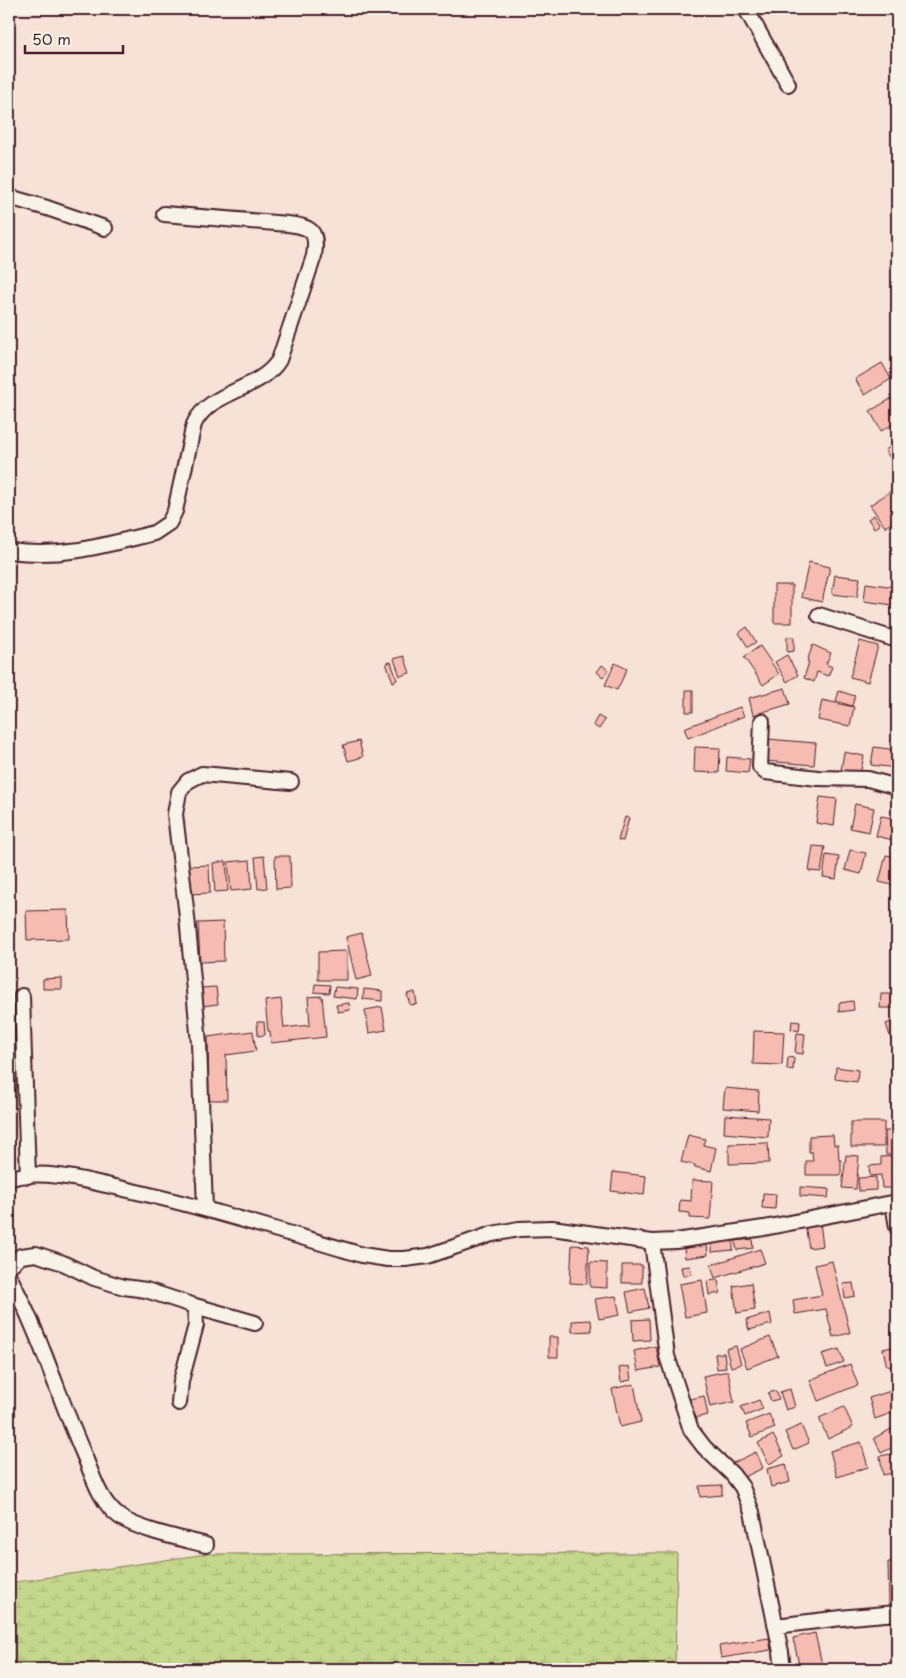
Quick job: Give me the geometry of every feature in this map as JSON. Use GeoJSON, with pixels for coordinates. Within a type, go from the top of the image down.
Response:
{"type":"FeatureCollection","features":[{"type":"Feature","properties":{"kind":"street"},"geometry":{"type":"LineString","coordinates":[[746,9],[788,84]]}},
{"type":"Feature","properties":{"kind":"street"},"geometry":{"type":"LineString","coordinates":[[9,197],[105,228]]}},
{"type":"Feature","properties":{"kind":"street"},"geometry":{"type":"LineString","coordinates":[[9,550],[33,554],[57,554],[88,550],[154,533],[164,528],[173,516],[179,501],[194,424],[197,419],[210,406],[270,372],[279,360],[314,256],[315,237],[310,229],[296,225],[164,214]]}},
{"type":"Feature","properties":{"kind":"street"},"geometry":{"type":"LineString","coordinates":[[819,615],[897,640]]}},
{"type":"Feature","properties":{"kind":"street"},"geometry":{"type":"LineString","coordinates":[[762,721],[760,767],[766,772],[818,778],[868,779],[897,787]]}},
{"type":"Feature","properties":{"kind":"street"},"geometry":{"type":"LineString","coordinates":[[205,1209],[199,1043],[187,917],[174,814],[179,792],[188,781],[202,774],[291,782]]}},
{"type":"Feature","properties":{"kind":"street"},"geometry":{"type":"LineString","coordinates":[[22,996],[28,1176]]}},
{"type":"Feature","properties":{"kind":"street"},"geometry":{"type":"LineString","coordinates":[[9,1179],[19,1175],[87,1180],[205,1209],[362,1256],[388,1260],[428,1256],[492,1234],[519,1229],[552,1228],[652,1242],[676,1241],[764,1228],[895,1202],[897,1226]]}},
{"type":"Feature","properties":{"kind":"street"},"geometry":{"type":"LineString","coordinates":[[652,1242],[667,1356],[691,1430],[704,1447],[732,1474],[742,1487],[752,1512],[783,1669]]}},
{"type":"Feature","properties":{"kind":"street"},"geometry":{"type":"LineString","coordinates":[[9,1266],[21,1256],[36,1254],[64,1263],[94,1278],[124,1287],[146,1290],[255,1323]]}},
{"type":"Feature","properties":{"kind":"street"},"geometry":{"type":"LineString","coordinates":[[9,1276],[22,1300],[80,1448],[99,1491],[107,1503],[119,1516],[134,1524],[206,1545]]}},
{"type":"Feature","properties":{"kind":"street"},"geometry":{"type":"LineString","coordinates":[[179,1403],[181,1381],[196,1324],[195,1306]]}},
{"type":"Feature","properties":{"kind":"street"},"geometry":{"type":"LineString","coordinates":[[776,1626],[897,1613]]}},
{"type":"Feature","properties":{"kind":"green space"},"geometry":{"type":"Polygon","coordinates":[[[677,1553],[675,1669],[9,1669],[9,1583],[206,1554],[677,1553]]]}},
{"type":"Feature","properties":{"kind":"building"},"geometry":{"type":"Polygon","coordinates":[[[882,363],[891,379],[865,395],[855,379],[882,363]]]}},
{"type":"Feature","properties":{"kind":"building"},"geometry":{"type":"Polygon","coordinates":[[[894,397],[897,403],[897,422],[881,431],[870,411],[894,397]]]}},
{"type":"Feature","properties":{"kind":"building"},"geometry":{"type":"Polygon","coordinates":[[[897,443],[897,469],[885,450],[897,443]]]}},
{"type":"Feature","properties":{"kind":"building"},"geometry":{"type":"Polygon","coordinates":[[[894,489],[897,494],[897,519],[885,527],[870,505],[894,489]]]}},
{"type":"Feature","properties":{"kind":"building"},"geometry":{"type":"Polygon","coordinates":[[[874,515],[880,525],[874,528],[868,519],[874,515]]]}},
{"type":"Feature","properties":{"kind":"building"},"geometry":{"type":"Polygon","coordinates":[[[809,562],[830,567],[822,602],[801,597],[809,562]]]}},
{"type":"Feature","properties":{"kind":"building"},"geometry":{"type":"Polygon","coordinates":[[[835,575],[860,578],[857,597],[832,594],[835,575]]]}},
{"type":"Feature","properties":{"kind":"building"},"geometry":{"type":"Polygon","coordinates":[[[866,583],[895,587],[893,605],[864,601],[866,583]]]}},
{"type":"Feature","properties":{"kind":"building"},"geometry":{"type":"Polygon","coordinates":[[[774,585],[792,585],[792,623],[774,623],[774,585]]]}},
{"type":"Feature","properties":{"kind":"building"},"geometry":{"type":"Polygon","coordinates":[[[747,627],[756,642],[748,647],[739,633],[747,627]]]}},
{"type":"Feature","properties":{"kind":"building"},"geometry":{"type":"Polygon","coordinates":[[[787,637],[794,637],[794,651],[787,652],[787,637]]]}},
{"type":"Feature","properties":{"kind":"building"},"geometry":{"type":"Polygon","coordinates":[[[860,641],[878,646],[868,682],[850,677],[860,641]]]}},
{"type":"Feature","properties":{"kind":"building"},"geometry":{"type":"Polygon","coordinates":[[[813,645],[831,653],[826,664],[832,667],[828,676],[817,672],[814,682],[804,678],[809,662],[807,661],[813,645]]]}},
{"type":"Feature","properties":{"kind":"building"},"geometry":{"type":"Polygon","coordinates":[[[760,646],[779,674],[763,685],[744,657],[760,646]]]}},
{"type":"Feature","properties":{"kind":"building"},"geometry":{"type":"Polygon","coordinates":[[[787,655],[798,675],[787,682],[775,662],[787,655]]]}},
{"type":"Feature","properties":{"kind":"building"},"geometry":{"type":"Polygon","coordinates":[[[404,656],[410,673],[400,676],[394,659],[404,656]]]}},
{"type":"Feature","properties":{"kind":"building"},"geometry":{"type":"Polygon","coordinates":[[[391,662],[397,680],[393,682],[386,663],[391,662]]]}},
{"type":"Feature","properties":{"kind":"building"},"geometry":{"type":"Polygon","coordinates":[[[615,663],[627,669],[617,690],[605,685],[615,663]]]}},
{"type":"Feature","properties":{"kind":"building"},"geometry":{"type":"Polygon","coordinates":[[[602,665],[608,670],[603,677],[597,672],[602,665]]]}},
{"type":"Feature","properties":{"kind":"building"},"geometry":{"type":"Polygon","coordinates":[[[785,688],[790,704],[753,715],[749,698],[785,688]]]}},
{"type":"Feature","properties":{"kind":"building"},"geometry":{"type":"Polygon","coordinates":[[[686,690],[693,690],[693,712],[686,712],[686,690]]]}},
{"type":"Feature","properties":{"kind":"building"},"geometry":{"type":"Polygon","coordinates":[[[839,691],[855,696],[852,706],[836,701],[839,691]]]}},
{"type":"Feature","properties":{"kind":"building"},"geometry":{"type":"Polygon","coordinates":[[[822,700],[854,707],[850,726],[818,720],[822,700]]]}},
{"type":"Feature","properties":{"kind":"building"},"geometry":{"type":"Polygon","coordinates":[[[740,707],[744,716],[688,738],[684,728],[740,707]]]}},
{"type":"Feature","properties":{"kind":"building"},"geometry":{"type":"Polygon","coordinates":[[[598,716],[605,720],[599,729],[593,725],[598,716]]]}},
{"type":"Feature","properties":{"kind":"building"},"geometry":{"type":"Polygon","coordinates":[[[767,739],[816,743],[814,765],[765,761],[767,739]]]}},
{"type":"Feature","properties":{"kind":"building"},"geometry":{"type":"Polygon","coordinates":[[[359,741],[363,757],[348,761],[343,745],[359,741]]]}},
{"type":"Feature","properties":{"kind":"building"},"geometry":{"type":"Polygon","coordinates":[[[695,747],[720,748],[719,773],[694,772],[695,747]]]}},
{"type":"Feature","properties":{"kind":"building"},"geometry":{"type":"Polygon","coordinates":[[[874,747],[897,750],[897,768],[871,765],[874,747]]]}},
{"type":"Feature","properties":{"kind":"building"},"geometry":{"type":"Polygon","coordinates":[[[844,752],[864,756],[860,774],[841,771],[844,752]]]}},
{"type":"Feature","properties":{"kind":"building"},"geometry":{"type":"Polygon","coordinates":[[[727,757],[750,759],[748,773],[726,771],[727,757]]]}},
{"type":"Feature","properties":{"kind":"building"},"geometry":{"type":"Polygon","coordinates":[[[820,797],[837,799],[834,826],[816,823],[820,797]]]}},
{"type":"Feature","properties":{"kind":"building"},"geometry":{"type":"Polygon","coordinates":[[[855,804],[874,808],[869,832],[850,828],[855,804]]]}},
{"type":"Feature","properties":{"kind":"building"},"geometry":{"type":"Polygon","coordinates":[[[894,811],[897,812],[897,841],[876,836],[881,816],[892,818],[894,811]]]}},
{"type":"Feature","properties":{"kind":"building"},"geometry":{"type":"Polygon","coordinates":[[[625,817],[629,818],[623,841],[618,840],[625,817]]]}},
{"type":"Feature","properties":{"kind":"building"},"geometry":{"type":"Polygon","coordinates":[[[813,846],[825,847],[821,872],[809,871],[813,846]]]}},
{"type":"Feature","properties":{"kind":"building"},"geometry":{"type":"Polygon","coordinates":[[[850,850],[866,853],[861,874],[845,870],[850,850]]]}},
{"type":"Feature","properties":{"kind":"building"},"geometry":{"type":"Polygon","coordinates":[[[826,855],[839,857],[836,879],[823,877],[826,855]]]}},
{"type":"Feature","properties":{"kind":"building"},"geometry":{"type":"Polygon","coordinates":[[[886,855],[897,857],[897,886],[879,882],[886,855]]]}},
{"type":"Feature","properties":{"kind":"building"},"geometry":{"type":"Polygon","coordinates":[[[264,856],[267,888],[258,889],[255,857],[264,856]]]}},
{"type":"Feature","properties":{"kind":"building"},"geometry":{"type":"Polygon","coordinates":[[[275,856],[290,856],[291,888],[276,889],[275,856]]]}},
{"type":"Feature","properties":{"kind":"building"},"geometry":{"type":"Polygon","coordinates":[[[250,860],[252,889],[231,891],[228,862],[250,860]]]}},
{"type":"Feature","properties":{"kind":"building"},"geometry":{"type":"Polygon","coordinates":[[[226,861],[228,891],[215,892],[213,863],[226,861]]]}},
{"type":"Feature","properties":{"kind":"building"},"geometry":{"type":"Polygon","coordinates":[[[209,865],[210,893],[189,894],[188,866],[209,865]]]}},
{"type":"Feature","properties":{"kind":"building"},"geometry":{"type":"Polygon","coordinates":[[[68,910],[69,939],[27,940],[26,911],[68,910]]]}},
{"type":"Feature","properties":{"kind":"building"},"geometry":{"type":"Polygon","coordinates":[[[223,922],[224,961],[200,962],[198,923],[223,922]]]}},
{"type":"Feature","properties":{"kind":"building"},"geometry":{"type":"Polygon","coordinates":[[[362,933],[372,976],[356,980],[346,937],[362,933]]]}},
{"type":"Feature","properties":{"kind":"building"},"geometry":{"type":"Polygon","coordinates":[[[347,951],[347,980],[318,980],[318,952],[347,951]]]}},
{"type":"Feature","properties":{"kind":"building"},"geometry":{"type":"Polygon","coordinates":[[[62,978],[62,989],[43,989],[43,979],[62,978]]]}},
{"type":"Feature","properties":{"kind":"building"},"geometry":{"type":"Polygon","coordinates":[[[315,984],[330,985],[329,993],[314,992],[315,984]]]}},
{"type":"Feature","properties":{"kind":"building"},"geometry":{"type":"Polygon","coordinates":[[[216,987],[218,1004],[202,1006],[200,988],[216,987]]]}},
{"type":"Feature","properties":{"kind":"building"},"geometry":{"type":"Polygon","coordinates":[[[335,987],[358,989],[357,999],[333,996],[335,987]]]}},
{"type":"Feature","properties":{"kind":"building"},"geometry":{"type":"Polygon","coordinates":[[[364,989],[382,991],[382,1001],[363,999],[364,989]]]}},
{"type":"Feature","properties":{"kind":"building"},"geometry":{"type":"Polygon","coordinates":[[[415,992],[417,1004],[410,1005],[407,994],[415,992]]]}},
{"type":"Feature","properties":{"kind":"building"},"geometry":{"type":"Polygon","coordinates":[[[881,994],[897,994],[897,1008],[880,1008],[881,994]]]}},
{"type":"Feature","properties":{"kind":"building"},"geometry":{"type":"Polygon","coordinates":[[[322,996],[326,1037],[271,1043],[265,1001],[281,999],[284,1028],[310,1025],[308,997],[322,996]]]}},
{"type":"Feature","properties":{"kind":"building"},"geometry":{"type":"Polygon","coordinates":[[[853,1001],[854,1010],[839,1012],[839,1003],[853,1001]]]}},
{"type":"Feature","properties":{"kind":"building"},"geometry":{"type":"Polygon","coordinates":[[[349,1003],[350,1010],[338,1012],[336,1005],[349,1003]]]}},
{"type":"Feature","properties":{"kind":"building"},"geometry":{"type":"Polygon","coordinates":[[[382,1007],[386,1030],[369,1033],[365,1010],[382,1007]]]}},
{"type":"Feature","properties":{"kind":"building"},"geometry":{"type":"Polygon","coordinates":[[[897,1020],[897,1057],[886,1024],[897,1020]]]}},
{"type":"Feature","properties":{"kind":"building"},"geometry":{"type":"Polygon","coordinates":[[[792,1021],[800,1022],[799,1031],[791,1029],[792,1021]]]}},
{"type":"Feature","properties":{"kind":"building"},"geometry":{"type":"Polygon","coordinates":[[[257,1022],[264,1022],[265,1035],[258,1036],[257,1022]]]}},
{"type":"Feature","properties":{"kind":"building"},"geometry":{"type":"Polygon","coordinates":[[[253,1031],[256,1051],[226,1055],[227,1100],[209,1100],[208,1037],[253,1031]]]}},
{"type":"Feature","properties":{"kind":"building"},"geometry":{"type":"Polygon","coordinates":[[[754,1031],[784,1032],[782,1065],[753,1064],[754,1031]]]}},
{"type":"Feature","properties":{"kind":"building"},"geometry":{"type":"Polygon","coordinates":[[[797,1033],[805,1034],[803,1054],[795,1053],[797,1033]]]}},
{"type":"Feature","properties":{"kind":"building"},"geometry":{"type":"Polygon","coordinates":[[[788,1057],[794,1058],[793,1070],[787,1069],[788,1057]]]}},
{"type":"Feature","properties":{"kind":"building"},"geometry":{"type":"Polygon","coordinates":[[[836,1067],[858,1070],[857,1082],[835,1079],[836,1067]]]}},
{"type":"Feature","properties":{"kind":"building"},"geometry":{"type":"Polygon","coordinates":[[[725,1088],[759,1091],[758,1111],[723,1108],[725,1088]]]}},
{"type":"Feature","properties":{"kind":"building"},"geometry":{"type":"Polygon","coordinates":[[[725,1115],[769,1118],[768,1137],[724,1133],[725,1115]]]}},
{"type":"Feature","properties":{"kind":"building"},"geometry":{"type":"Polygon","coordinates":[[[851,1122],[884,1122],[884,1147],[851,1147],[851,1122]]]}},
{"type":"Feature","properties":{"kind":"building"},"geometry":{"type":"Polygon","coordinates":[[[885,1131],[896,1131],[897,1154],[886,1155],[885,1131]]]}},
{"type":"Feature","properties":{"kind":"building"},"geometry":{"type":"Polygon","coordinates":[[[688,1135],[705,1139],[703,1145],[716,1148],[711,1171],[681,1162],[688,1135]]]}},
{"type":"Feature","properties":{"kind":"building"},"geometry":{"type":"Polygon","coordinates":[[[833,1135],[834,1145],[838,1145],[839,1160],[841,1160],[841,1175],[806,1175],[806,1161],[813,1161],[812,1152],[809,1152],[809,1136],[833,1135]]]}},
{"type":"Feature","properties":{"kind":"building"},"geometry":{"type":"Polygon","coordinates":[[[768,1143],[769,1163],[729,1164],[729,1144],[768,1143]]]}},
{"type":"Feature","properties":{"kind":"building"},"geometry":{"type":"Polygon","coordinates":[[[846,1155],[859,1156],[856,1189],[842,1188],[846,1155]]]}},
{"type":"Feature","properties":{"kind":"building"},"geometry":{"type":"Polygon","coordinates":[[[897,1156],[897,1188],[882,1188],[881,1175],[870,1176],[869,1166],[881,1165],[881,1157],[897,1156]]]}},
{"type":"Feature","properties":{"kind":"building"},"geometry":{"type":"Polygon","coordinates":[[[613,1172],[646,1176],[644,1195],[611,1191],[613,1172]]]}},
{"type":"Feature","properties":{"kind":"building"},"geometry":{"type":"Polygon","coordinates":[[[876,1177],[876,1190],[859,1191],[858,1178],[876,1177]]]}},
{"type":"Feature","properties":{"kind":"building"},"geometry":{"type":"Polygon","coordinates":[[[692,1180],[713,1181],[710,1219],[690,1218],[690,1213],[679,1212],[680,1200],[691,1201],[692,1180]]]}},
{"type":"Feature","properties":{"kind":"building"},"geometry":{"type":"Polygon","coordinates":[[[800,1187],[829,1189],[828,1198],[800,1196],[800,1187]]]}},
{"type":"Feature","properties":{"kind":"building"},"geometry":{"type":"Polygon","coordinates":[[[763,1193],[776,1194],[775,1209],[762,1208],[763,1193]]]}},
{"type":"Feature","properties":{"kind":"building"},"geometry":{"type":"Polygon","coordinates":[[[820,1223],[823,1246],[809,1248],[805,1225],[820,1223]]]}},
{"type":"Feature","properties":{"kind":"building"},"geometry":{"type":"Polygon","coordinates":[[[752,1239],[753,1248],[737,1250],[735,1241],[752,1239]]]}},
{"type":"Feature","properties":{"kind":"building"},"geometry":{"type":"Polygon","coordinates":[[[733,1240],[733,1250],[712,1252],[712,1242],[733,1240]]]}},
{"type":"Feature","properties":{"kind":"building"},"geometry":{"type":"Polygon","coordinates":[[[572,1245],[589,1246],[587,1284],[570,1283],[572,1245]]]}},
{"type":"Feature","properties":{"kind":"building"},"geometry":{"type":"Polygon","coordinates":[[[707,1245],[708,1255],[685,1258],[684,1248],[707,1245]]]}},
{"type":"Feature","properties":{"kind":"building"},"geometry":{"type":"Polygon","coordinates":[[[760,1249],[765,1263],[715,1278],[711,1265],[760,1249]]]}},
{"type":"Feature","properties":{"kind":"building"},"geometry":{"type":"Polygon","coordinates":[[[832,1261],[850,1333],[833,1337],[826,1309],[795,1314],[793,1300],[822,1295],[815,1265],[832,1261]]]}},
{"type":"Feature","properties":{"kind":"building"},"geometry":{"type":"Polygon","coordinates":[[[590,1262],[607,1263],[607,1288],[590,1287],[590,1262]]]}},
{"type":"Feature","properties":{"kind":"building"},"geometry":{"type":"Polygon","coordinates":[[[622,1265],[642,1265],[642,1283],[622,1283],[622,1265]]]}},
{"type":"Feature","properties":{"kind":"building"},"geometry":{"type":"Polygon","coordinates":[[[690,1266],[692,1274],[683,1276],[681,1267],[690,1266]]]}},
{"type":"Feature","properties":{"kind":"building"},"geometry":{"type":"Polygon","coordinates":[[[702,1280],[707,1313],[685,1317],[679,1284],[702,1280]]]}},
{"type":"Feature","properties":{"kind":"building"},"geometry":{"type":"Polygon","coordinates":[[[718,1280],[720,1293],[709,1295],[707,1281],[718,1280]]]}},
{"type":"Feature","properties":{"kind":"building"},"geometry":{"type":"Polygon","coordinates":[[[751,1283],[755,1310],[737,1313],[733,1286],[751,1283]]]}},
{"type":"Feature","properties":{"kind":"building"},"geometry":{"type":"Polygon","coordinates":[[[853,1283],[855,1296],[845,1298],[843,1284],[853,1283]]]}},
{"type":"Feature","properties":{"kind":"building"},"geometry":{"type":"Polygon","coordinates":[[[645,1288],[649,1308],[630,1312],[626,1292],[645,1288]]]}},
{"type":"Feature","properties":{"kind":"building"},"geometry":{"type":"Polygon","coordinates":[[[616,1296],[620,1315],[599,1319],[595,1299],[616,1296]]]}},
{"type":"Feature","properties":{"kind":"building"},"geometry":{"type":"Polygon","coordinates":[[[770,1313],[772,1324],[749,1330],[746,1320],[770,1313]]]}},
{"type":"Feature","properties":{"kind":"building"},"geometry":{"type":"Polygon","coordinates":[[[649,1319],[650,1340],[633,1341],[632,1320],[649,1319]]]}},
{"type":"Feature","properties":{"kind":"building"},"geometry":{"type":"Polygon","coordinates":[[[591,1320],[592,1331],[572,1332],[572,1321],[591,1320]]]}},
{"type":"Feature","properties":{"kind":"building"},"geometry":{"type":"Polygon","coordinates":[[[549,1337],[558,1337],[558,1357],[549,1357],[549,1337]]]}},
{"type":"Feature","properties":{"kind":"building"},"geometry":{"type":"Polygon","coordinates":[[[770,1337],[778,1356],[747,1368],[740,1349],[770,1337]]]}},
{"type":"Feature","properties":{"kind":"building"},"geometry":{"type":"Polygon","coordinates":[[[656,1346],[660,1367],[638,1371],[634,1351],[656,1346]]]}},
{"type":"Feature","properties":{"kind":"building"},"geometry":{"type":"Polygon","coordinates":[[[736,1346],[741,1364],[731,1367],[726,1349],[736,1346]]]}},
{"type":"Feature","properties":{"kind":"building"},"geometry":{"type":"Polygon","coordinates":[[[897,1346],[897,1364],[887,1367],[883,1349],[897,1346]]]}},
{"type":"Feature","properties":{"kind":"building"},"geometry":{"type":"Polygon","coordinates":[[[839,1349],[844,1362],[827,1368],[822,1354],[839,1349]]]}},
{"type":"Feature","properties":{"kind":"building"},"geometry":{"type":"Polygon","coordinates":[[[724,1353],[726,1368],[717,1369],[715,1354],[724,1353]]]}},
{"type":"Feature","properties":{"kind":"building"},"geometry":{"type":"Polygon","coordinates":[[[850,1364],[858,1385],[818,1401],[810,1380],[850,1364]]]}},
{"type":"Feature","properties":{"kind":"building"},"geometry":{"type":"Polygon","coordinates":[[[629,1366],[631,1380],[621,1382],[619,1368],[629,1366]]]}},
{"type":"Feature","properties":{"kind":"building"},"geometry":{"type":"Polygon","coordinates":[[[728,1371],[734,1402],[710,1407],[703,1376],[728,1371]]]}},
{"type":"Feature","properties":{"kind":"building"},"geometry":{"type":"Polygon","coordinates":[[[634,1384],[641,1422],[620,1427],[612,1389],[634,1384]]]}},
{"type":"Feature","properties":{"kind":"building"},"geometry":{"type":"Polygon","coordinates":[[[790,1389],[795,1407],[786,1410],[780,1392],[790,1389]]]}},
{"type":"Feature","properties":{"kind":"building"},"geometry":{"type":"Polygon","coordinates":[[[897,1389],[897,1411],[875,1419],[869,1398],[897,1389]]]}},
{"type":"Feature","properties":{"kind":"building"},"geometry":{"type":"Polygon","coordinates":[[[776,1391],[779,1399],[771,1401],[768,1393],[776,1391]]]}},
{"type":"Feature","properties":{"kind":"building"},"geometry":{"type":"Polygon","coordinates":[[[704,1396],[708,1415],[694,1418],[690,1399],[704,1396]]]}},
{"type":"Feature","properties":{"kind":"building"},"geometry":{"type":"Polygon","coordinates":[[[759,1400],[763,1409],[745,1416],[741,1407],[759,1400]]]}},
{"type":"Feature","properties":{"kind":"building"},"geometry":{"type":"Polygon","coordinates":[[[844,1407],[853,1427],[828,1439],[819,1418],[844,1407]]]}},
{"type":"Feature","properties":{"kind":"building"},"geometry":{"type":"Polygon","coordinates":[[[769,1414],[775,1428],[752,1437],[746,1423],[769,1414]]]}},
{"type":"Feature","properties":{"kind":"building"},"geometry":{"type":"Polygon","coordinates":[[[801,1425],[809,1443],[793,1450],[785,1432],[801,1425]]]}},
{"type":"Feature","properties":{"kind":"building"},"geometry":{"type":"Polygon","coordinates":[[[897,1426],[897,1445],[881,1453],[874,1438],[897,1426]]]}},
{"type":"Feature","properties":{"kind":"building"},"geometry":{"type":"Polygon","coordinates":[[[773,1435],[784,1456],[769,1464],[758,1443],[773,1435]]]}},
{"type":"Feature","properties":{"kind":"building"},"geometry":{"type":"Polygon","coordinates":[[[861,1442],[868,1467],[837,1477],[830,1451],[861,1442]]]}},
{"type":"Feature","properties":{"kind":"building"},"geometry":{"type":"Polygon","coordinates":[[[756,1452],[763,1468],[738,1480],[731,1464],[756,1452]]]}},
{"type":"Feature","properties":{"kind":"building"},"geometry":{"type":"Polygon","coordinates":[[[897,1453],[897,1472],[883,1475],[880,1456],[897,1453]]]}},
{"type":"Feature","properties":{"kind":"building"},"geometry":{"type":"Polygon","coordinates":[[[786,1464],[790,1482],[771,1487],[767,1469],[786,1464]]]}},
{"type":"Feature","properties":{"kind":"building"},"geometry":{"type":"Polygon","coordinates":[[[722,1485],[722,1495],[700,1497],[699,1486],[722,1485]]]}},
{"type":"Feature","properties":{"kind":"building"},"geometry":{"type":"Polygon","coordinates":[[[888,1562],[897,1562],[897,1606],[889,1606],[888,1562]]]}},
{"type":"Feature","properties":{"kind":"building"},"geometry":{"type":"Polygon","coordinates":[[[815,1633],[823,1669],[800,1669],[793,1638],[815,1633]]]}},
{"type":"Feature","properties":{"kind":"building"},"geometry":{"type":"Polygon","coordinates":[[[769,1638],[771,1650],[721,1658],[719,1646],[769,1638]]]}}]}
